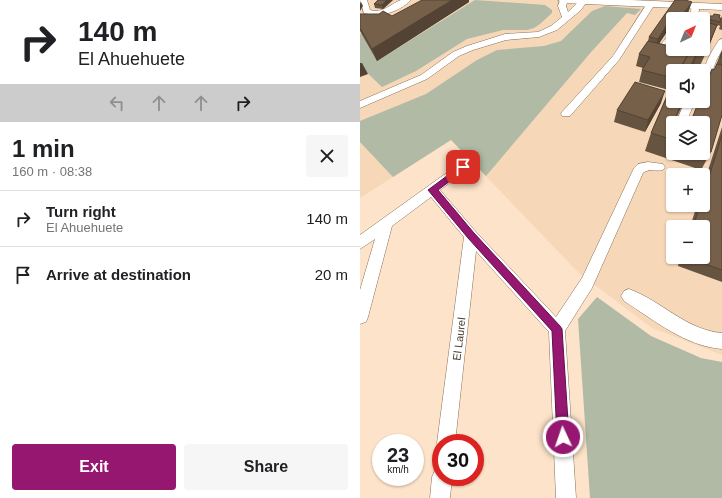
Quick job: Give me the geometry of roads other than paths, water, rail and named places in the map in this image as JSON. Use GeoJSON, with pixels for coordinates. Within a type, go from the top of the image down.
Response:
{"type":"FeatureCollection","features":[{"type":"Feature","properties":{"kind":"main road"},"geometry":{"type":"LineString","coordinates":[[563,0],[722,7]]}},
{"type":"Feature","properties":{"kind":"main road"},"geometry":{"type":"LineString","coordinates":[[653,4],[682,1],[722,2]]}},
{"type":"Feature","properties":{"kind":"street"},"geometry":{"type":"LineString","coordinates":[[363,3],[368,12],[381,13],[406,0]]}},
{"type":"Feature","properties":{"kind":"street"},"geometry":{"type":"LineString","coordinates":[[563,0],[562,6],[566,17]]}},
{"type":"Feature","properties":{"kind":"street"},"geometry":{"type":"LineString","coordinates":[[360,105],[424,77],[456,54],[470,48],[505,37],[545,32],[557,26],[578,8],[584,0]]}},
{"type":"Feature","properties":{"kind":"street"},"geometry":{"type":"LineString","coordinates":[[566,114],[616,58],[653,4]]}},
{"type":"Feature","properties":{"kind":"street"},"geometry":{"type":"LineString","coordinates":[[694,12],[695,6]]}},
{"type":"Feature","properties":{"kind":"street"},"geometry":{"type":"LineString","coordinates":[[704,64],[714,44],[722,37]]}},
{"type":"Feature","properties":{"kind":"street"},"geometry":{"type":"LineString","coordinates":[[710,64],[722,42]]}},
{"type":"Feature","properties":{"kind":"street"},"geometry":{"type":"LineString","coordinates":[[662,49],[666,44]]}},
{"type":"Feature","properties":{"kind":"street"},"geometry":{"type":"LineString","coordinates":[[566,498],[557,329],[586,283],[638,171],[643,166],[659,167]]}},
{"type":"Feature","properties":{"kind":"street"},"geometry":{"type":"LineString","coordinates":[[360,243],[463,167]]}},
{"type":"Feature","properties":{"kind":"street"},"geometry":{"type":"LineString","coordinates":[[432,190],[471,236],[557,329]]}},
{"type":"Feature","properties":{"kind":"street"},"geometry":{"type":"LineString","coordinates":[[360,317],[386,225]]}},
{"type":"Feature","properties":{"kind":"street","name":"El Laurel"},"geometry":{"type":"LineString","coordinates":[[447,434],[471,236]]}},
{"type":"Feature","properties":{"kind":"street"},"geometry":{"type":"LineString","coordinates":[[629,296],[697,336],[722,341]]}},
{"type":"Feature","properties":{"kind":"street"},"geometry":{"type":"LineString","coordinates":[[440,498],[441,486]]}}]}
